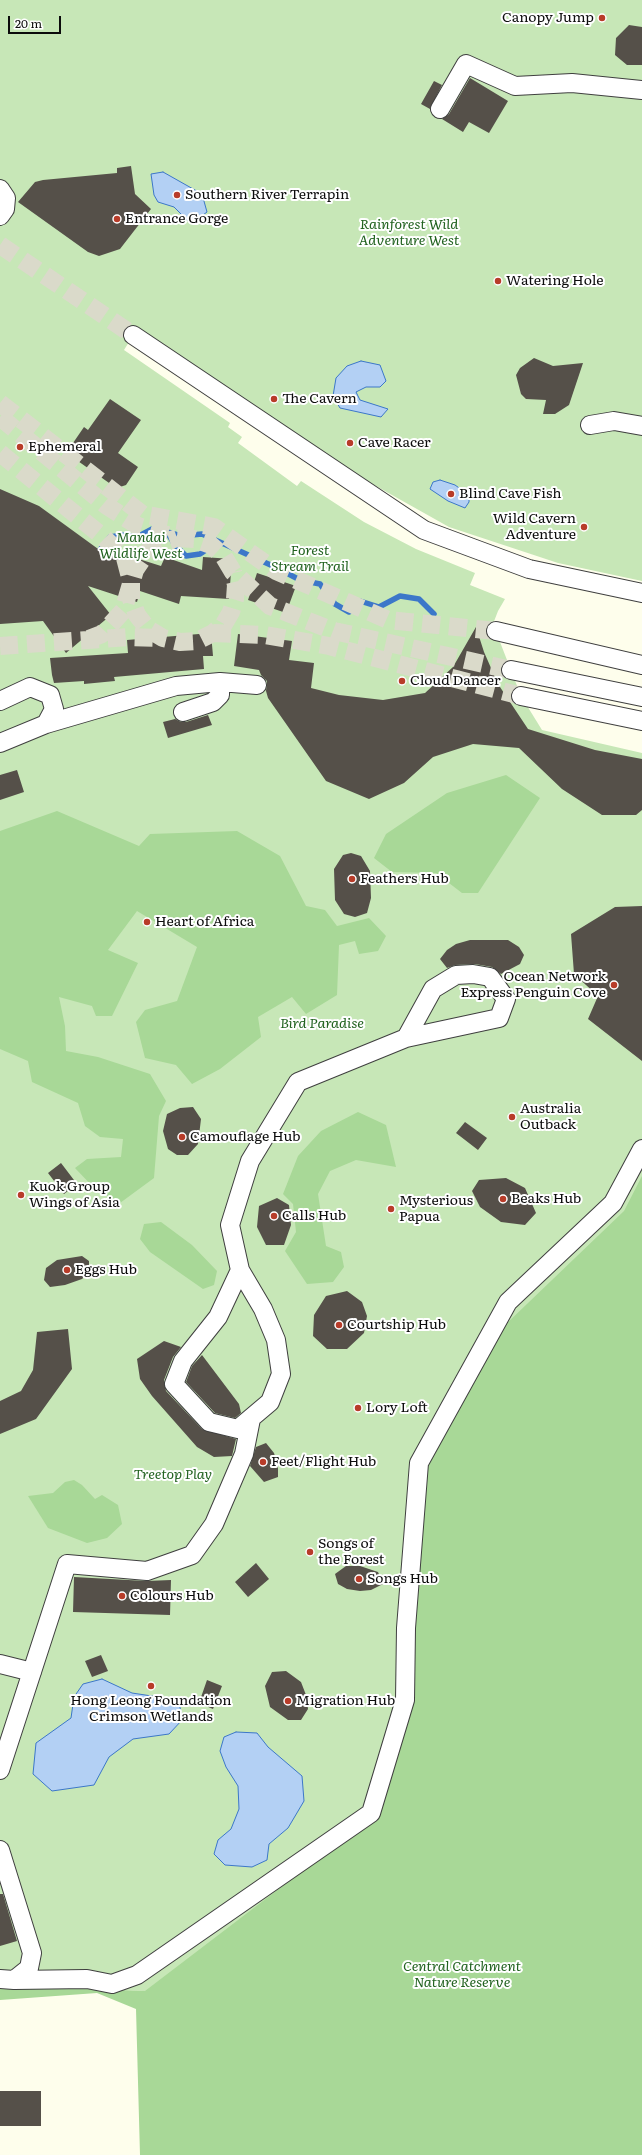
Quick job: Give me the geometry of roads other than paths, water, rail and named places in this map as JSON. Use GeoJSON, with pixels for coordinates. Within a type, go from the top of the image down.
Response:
{"type":"FeatureCollection","features":[{"type":"Feature","properties":{"kind":"street"},"geometry":{"type":"LineString","coordinates":[[440,109],[466,64],[515,86],[572,83],[642,90]]}},
{"type":"Feature","properties":{"kind":"street"},"geometry":{"type":"LineString","coordinates":[[0,188],[6,198],[5,209],[0,216]]}},
{"type":"Feature","properties":{"kind":"street"},"geometry":{"type":"LineString","coordinates":[[133,336],[424,530],[529,569],[642,593]]}},
{"type":"Feature","properties":{"kind":"street"},"geometry":{"type":"LineString","coordinates":[[590,425],[614,421],[642,426]]}},
{"type":"Feature","properties":{"kind":"street"},"geometry":{"type":"LineString","coordinates":[[496,631],[642,665]]}},
{"type":"Feature","properties":{"kind":"street"},"geometry":{"type":"LineString","coordinates":[[512,670],[642,697]]}},
{"type":"Feature","properties":{"kind":"street"},"geometry":{"type":"LineString","coordinates":[[183,712],[213,702],[220,695],[220,682]]}},
{"type":"Feature","properties":{"kind":"street"},"geometry":{"type":"LineString","coordinates":[[0,743],[46,724],[176,686],[220,682],[257,685]]}},
{"type":"Feature","properties":{"kind":"street"},"geometry":{"type":"LineString","coordinates":[[0,701],[30,687],[50,695],[54,709],[46,724]]}},
{"type":"Feature","properties":{"kind":"street"},"geometry":{"type":"LineString","coordinates":[[521,696],[642,721]]}},
{"type":"Feature","properties":{"kind":"street"},"geometry":{"type":"LineString","coordinates":[[240,1270],[218,1317],[183,1361],[174,1384],[210,1422],[238,1429],[270,1402],[281,1374],[276,1340],[263,1309],[240,1270],[230,1225],[250,1161],[298,1082],[406,1038],[499,1018],[506,999],[490,977],[473,974],[456,975],[433,989],[406,1038]]}},
{"type":"Feature","properties":{"kind":"street"},"geometry":{"type":"LineString","coordinates":[[7,1979],[87,1979],[112,1984],[137,1976],[371,1813],[405,1700],[406,1628],[419,1463],[508,1302],[613,1202],[642,1150]]}},
{"type":"Feature","properties":{"kind":"street"},"geometry":{"type":"LineString","coordinates":[[0,1770],[67,1564],[147,1571],[192,1555],[214,1524],[244,1454],[251,1419]]}},
{"type":"Feature","properties":{"kind":"street"},"geometry":{"type":"LineString","coordinates":[[0,1664],[32,1672]]}},
{"type":"Feature","properties":{"kind":"street"},"geometry":{"type":"LineString","coordinates":[[0,1850],[32,1953],[29,1968],[7,1979]]}},
{"type":"Feature","properties":{"kind":"water"},"geometry":{"type":"Polygon","coordinates":[[[163,172],[202,194],[207,212],[191,224],[174,207],[158,202],[154,195],[151,174],[163,172]]]}},
{"type":"Feature","properties":{"kind":"water"},"geometry":{"type":"Polygon","coordinates":[[[361,361],[380,365],[386,381],[380,387],[366,387],[356,392],[360,400],[388,409],[381,417],[340,408],[333,396],[336,378],[347,366],[361,361]]]}},
{"type":"Feature","properties":{"kind":"water"},"geometry":{"type":"Polygon","coordinates":[[[440,480],[455,485],[469,495],[469,502],[465,508],[448,501],[430,489],[433,482],[440,480]]]}},
{"type":"Feature","properties":{"kind":"water"},"geometry":{"type":"Polygon","coordinates":[[[102,1679],[132,1693],[178,1700],[183,1719],[169,1734],[133,1739],[109,1757],[94,1785],[52,1791],[33,1774],[36,1743],[71,1718],[74,1697],[83,1684],[102,1679]]]}},
{"type":"Feature","properties":{"kind":"water"},"geometry":{"type":"Polygon","coordinates":[[[236,1732],[257,1733],[268,1747],[302,1776],[304,1801],[288,1828],[269,1844],[267,1860],[252,1867],[225,1865],[214,1854],[218,1840],[231,1829],[239,1809],[238,1786],[226,1767],[220,1751],[224,1737],[236,1732]]]}},
{"type":"Feature","properties":{"kind":"waterway"},"geometry":{"type":"LineString","coordinates":[[96,555],[110,537],[122,535],[137,537],[154,528],[181,536],[202,534],[300,580],[320,584],[335,604],[349,612],[360,601],[379,607],[400,596],[419,599],[434,614]]}},
{"type":"Feature","properties":{"kind":"waterway"},"geometry":{"type":"LineString","coordinates":[[167,532],[175,545],[186,556],[200,554],[218,542]]}},
{"type":"Feature","properties":{"kind":"tunnel"},"geometry":{"type":"LineString","coordinates":[[0,245],[133,335]]}},
{"type":"Feature","properties":{"kind":"tunnel"},"geometry":{"type":"LineString","coordinates":[[0,403],[142,514],[214,527],[276,571],[388,620],[496,631]]}},
{"type":"Feature","properties":{"kind":"tunnel"},"geometry":{"type":"LineString","coordinates":[[0,417],[107,506],[138,526],[177,538],[194,539],[211,545],[224,557],[233,572],[270,606],[334,631],[511,670]]}},
{"type":"Feature","properties":{"kind":"tunnel"},"geometry":{"type":"LineString","coordinates":[[0,453],[102,536],[125,558],[131,581],[131,599],[137,615],[148,629],[163,638],[180,642],[197,641],[213,633],[224,624],[231,612],[235,599],[236,585],[233,572]]}},
{"type":"Feature","properties":{"kind":"tunnel"},"geometry":{"type":"LineString","coordinates":[[89,639],[102,634],[123,611],[135,570],[147,552],[156,545],[177,538]]}},
{"type":"Feature","properties":{"kind":"tunnel"},"geometry":{"type":"LineString","coordinates":[[213,633],[265,635],[329,646],[521,696]]}},
{"type":"Feature","properties":{"kind":"tunnel"},"geometry":{"type":"LineString","coordinates":[[0,646],[130,637],[163,638]]}},
{"type":"Feature","properties":{"kind":"place","name":"Canopy Jump"},"geometry":{"type":"Point","coordinates":[602,18]}},
{"type":"Feature","properties":{"kind":"place","name":"Southern River Terrapin"},"geometry":{"type":"Point","coordinates":[177,195]}},
{"type":"Feature","properties":{"kind":"place","name":"Entrance Gorge"},"geometry":{"type":"Point","coordinates":[117,219]}},
{"type":"Feature","properties":{"kind":"place","name":"Watering Hole"},"geometry":{"type":"Point","coordinates":[498,281]}},
{"type":"Feature","properties":{"kind":"place","name":"The Cavern"},"geometry":{"type":"Point","coordinates":[274,399]}},
{"type":"Feature","properties":{"kind":"place","name":"Cave Racer"},"geometry":{"type":"Point","coordinates":[350,443]}},
{"type":"Feature","properties":{"kind":"place","name":"Ephemeral"},"geometry":{"type":"Point","coordinates":[20,447]}},
{"type":"Feature","properties":{"kind":"place","name":"Blind Cave Fish"},"geometry":{"type":"Point","coordinates":[451,494]}},
{"type":"Feature","properties":{"kind":"place","name":"Wild Cavern Adventure"},"geometry":{"type":"Point","coordinates":[584,527]}},
{"type":"Feature","properties":{"kind":"place","name":"Cloud Dancer"},"geometry":{"type":"Point","coordinates":[402,681]}},
{"type":"Feature","properties":{"kind":"place","name":"Feathers Hub"},"geometry":{"type":"Point","coordinates":[352,879]}},
{"type":"Feature","properties":{"kind":"place","name":"Heart of Africa"},"geometry":{"type":"Point","coordinates":[147,922]}},
{"type":"Feature","properties":{"kind":"place","name":"Ocean Network Express Penguin Cove"},"geometry":{"type":"Point","coordinates":[614,985]}},
{"type":"Feature","properties":{"kind":"place","name":"Australia Outback"},"geometry":{"type":"Point","coordinates":[512,1117]}},
{"type":"Feature","properties":{"kind":"place","name":"Camouflage Hub"},"geometry":{"type":"Point","coordinates":[182,1137]}},
{"type":"Feature","properties":{"kind":"place","name":"Kuok Group Wings of Asia"},"geometry":{"type":"Point","coordinates":[21,1195]}},
{"type":"Feature","properties":{"kind":"place","name":"Beaks Hub"},"geometry":{"type":"Point","coordinates":[503,1199]}},
{"type":"Feature","properties":{"kind":"place","name":"Mysterious Papua"},"geometry":{"type":"Point","coordinates":[391,1209]}},
{"type":"Feature","properties":{"kind":"place","name":"Calls Hub"},"geometry":{"type":"Point","coordinates":[274,1216]}},
{"type":"Feature","properties":{"kind":"place","name":"Eggs Hub"},"geometry":{"type":"Point","coordinates":[67,1270]}},
{"type":"Feature","properties":{"kind":"place","name":"Courtship Hub"},"geometry":{"type":"Point","coordinates":[339,1325]}},
{"type":"Feature","properties":{"kind":"place","name":"Lory Loft"},"geometry":{"type":"Point","coordinates":[358,1408]}},
{"type":"Feature","properties":{"kind":"place","name":"Feet/Flight Hub"},"geometry":{"type":"Point","coordinates":[263,1462]}},
{"type":"Feature","properties":{"kind":"place","name":"Songs of the Forest"},"geometry":{"type":"Point","coordinates":[310,1552]}},
{"type":"Feature","properties":{"kind":"place","name":"Songs Hub"},"geometry":{"type":"Point","coordinates":[359,1579]}},
{"type":"Feature","properties":{"kind":"place","name":"Colours Hub"},"geometry":{"type":"Point","coordinates":[122,1596]}},
{"type":"Feature","properties":{"kind":"place","name":"Hong Leong Foundation Crimson Wetlands"},"geometry":{"type":"Point","coordinates":[151,1686]}},
{"type":"Feature","properties":{"kind":"place","name":"Migration Hub"},"geometry":{"type":"Point","coordinates":[288,1701]}},
{"type":"Feature","properties":{"kind":"park label","name":"Rainforest Wild Adventure West"},"geometry":{"type":"Point","coordinates":[409,234]}},
{"type":"Feature","properties":{"kind":"park label","name":"Mandai Wildlife West"},"geometry":{"type":"Point","coordinates":[141,546]}},
{"type":"Feature","properties":{"kind":"park label","name":"Forest Stream Trail"},"geometry":{"type":"Point","coordinates":[310,560]}},
{"type":"Feature","properties":{"kind":"park label","name":"Bird Paradise"},"geometry":{"type":"Point","coordinates":[322,1024]}},
{"type":"Feature","properties":{"kind":"park label","name":"Treetop Play"},"geometry":{"type":"Point","coordinates":[173,1475]}},
{"type":"Feature","properties":{"kind":"park label","name":"Central Catchment Nature Reserve"},"geometry":{"type":"Point","coordinates":[462,1976]}}]}
